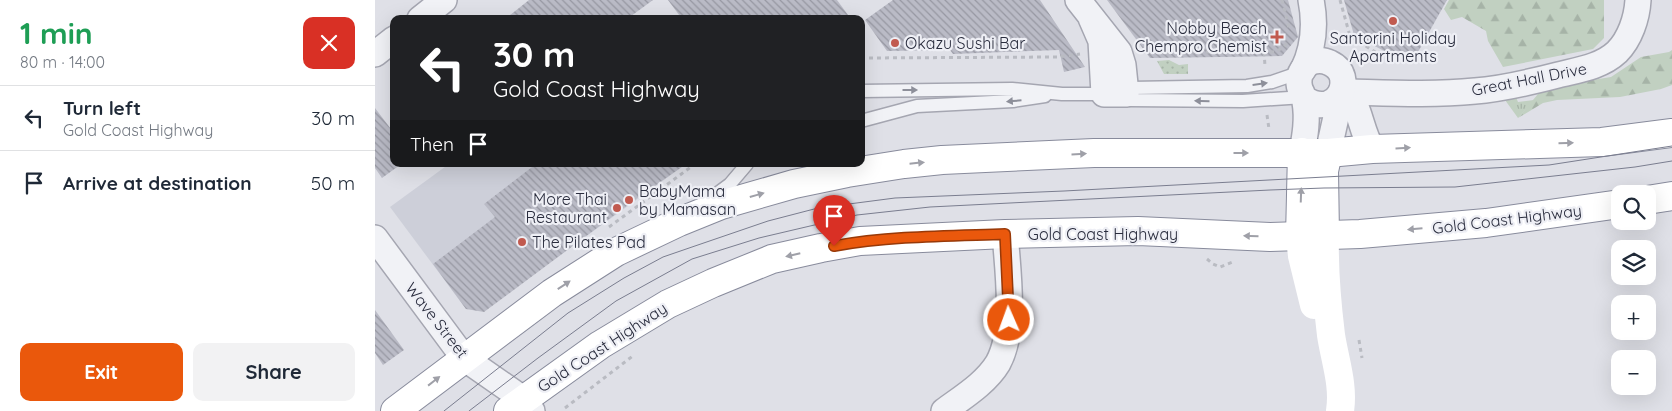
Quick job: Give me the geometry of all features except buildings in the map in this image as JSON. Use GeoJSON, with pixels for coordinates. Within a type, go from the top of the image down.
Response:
{"type":"FeatureCollection","features":[{"type":"Feature","properties":{"kind":"main road"},"geometry":{"type":"LineString","coordinates":[[395,411],[552,293],[616,252],[679,222],[721,205],[794,184],[847,173],[942,160],[1094,153],[1315,153],[1372,148],[1602,142],[1672,133]]}},
{"type":"Feature","properties":{"kind":"main road"},"geometry":{"type":"LineString","coordinates":[[1315,153],[1313,236],[1302,256],[1313,301],[1334,352],[1341,382],[1340,411]]}},
{"type":"Feature","properties":{"kind":"main road"},"geometry":{"type":"LineString","coordinates":[[1656,199],[1672,196]]}},
{"type":"Feature","properties":{"kind":"main road","name":"Gold Coast Highway"},"geometry":{"type":"LineString","coordinates":[[521,407],[600,345],[668,304],[771,259],[860,241],[1005,234],[1138,232],[1313,236],[1486,223],[1611,205]]}},
{"type":"Feature","properties":{"kind":"street"},"geometry":{"type":"LineString","coordinates":[[425,15],[444,0]]}},
{"type":"Feature","properties":{"kind":"street","name":"Great Hall Drive"},"geometry":{"type":"LineString","coordinates":[[1344,86],[1476,91],[1517,85],[1590,68],[1611,57],[1625,42],[1634,24],[1638,0]]}},
{"type":"Feature","properties":{"kind":"street"},"geometry":{"type":"LineString","coordinates":[[1311,4],[1365,136],[1372,148]]}},
{"type":"Feature","properties":{"kind":"street"},"geometry":{"type":"LineString","coordinates":[[1311,4],[1313,43],[1302,71],[1299,86],[1304,98],[1306,127],[1315,153]]}},
{"type":"Feature","properties":{"kind":"street"},"geometry":{"type":"LineString","coordinates":[[1084,9],[1120,55],[1123,65],[1115,94]]}},
{"type":"Feature","properties":{"kind":"street"},"geometry":{"type":"LineString","coordinates":[[375,54],[390,42]]}},
{"type":"Feature","properties":{"kind":"street"},"geometry":{"type":"LineString","coordinates":[[1302,71],[1312,62],[1325,61],[1336,66],[1344,86],[1315,153]]}},
{"type":"Feature","properties":{"kind":"street"},"geometry":{"type":"LineString","coordinates":[[1304,98],[1314,104],[1327,105],[1335,101],[1344,86]]}},
{"type":"Feature","properties":{"kind":"street"},"geometry":{"type":"LineString","coordinates":[[944,411],[984,380],[997,364],[1006,345],[1009,320],[1005,234]]}},
{"type":"Feature","properties":{"kind":"street","name":"Wave Street"},"geometry":{"type":"LineString","coordinates":[[375,238],[464,358],[521,407]]}},
{"type":"Feature","properties":{"kind":"lane"},"geometry":{"type":"LineString","coordinates":[[1115,94],[1131,88],[1224,87],[1259,84],[1302,71]]}},
{"type":"Feature","properties":{"kind":"lane"},"geometry":{"type":"LineString","coordinates":[[865,91],[1012,89],[1062,94],[1115,94],[1131,100],[1236,101],[1304,98]]}},
{"type":"Feature","properties":{"kind":"lane"},"geometry":{"type":"LineString","coordinates":[[865,120],[917,106],[1013,101],[1062,94]]}},
{"type":"Feature","properties":{"kind":"lane"},"geometry":{"type":"LineString","coordinates":[[679,222],[730,184],[744,167]]}},
{"type":"Feature","properties":{"kind":"path"},"geometry":{"type":"LineString","coordinates":[[1282,0],[1289,28]]}},
{"type":"Feature","properties":{"kind":"path"},"geometry":{"type":"LineString","coordinates":[[1340,0],[1350,36],[1383,57]]}},
{"type":"Feature","properties":{"kind":"path"},"geometry":{"type":"LineString","coordinates":[[1140,52],[1275,52],[1284,47],[1291,38]]}},
{"type":"Feature","properties":{"kind":"path"},"geometry":{"type":"LineString","coordinates":[[865,58],[1057,57],[1088,52]]}},
{"type":"Feature","properties":{"kind":"path"},"geometry":{"type":"LineString","coordinates":[[1264,52],[1265,73]]}},
{"type":"Feature","properties":{"kind":"path","name":"Gold Coast Highway"},"geometry":{"type":"LineString","coordinates":[[565,408],[638,352]]}},
{"type":"Feature","properties":{"kind":"shaded area"},"geometry":{"type":"Polygon","coordinates":[[[445,167],[682,167],[559,256],[466,309],[390,207],[445,167]]]}},
{"type":"Feature","properties":{"kind":"green space"},"geometry":{"type":"Polygon","coordinates":[[[1449,0],[1604,0],[1604,38],[1593,49],[1503,67],[1488,41],[1486,31],[1462,17],[1451,20],[1444,9],[1449,0]]]}},
{"type":"Feature","properties":{"kind":"green space"},"geometry":{"type":"Polygon","coordinates":[[[1672,50],[1672,85],[1620,97],[1557,100],[1543,103],[1518,118],[1543,88],[1611,77],[1641,57],[1672,50]]]}},
{"type":"Feature","properties":{"kind":"green space"},"geometry":{"type":"Polygon","coordinates":[[[1169,60],[1179,65],[1188,64],[1188,74],[1164,74],[1157,61],[1169,60]]]}},
{"type":"Feature","properties":{"kind":"green space"},"geometry":{"type":"Polygon","coordinates":[[[1516,97],[1518,102],[1534,100],[1518,118],[1505,100],[1516,97]]]}},
{"type":"Feature","properties":{"kind":"tram line"},"geometry":{"type":"LineString","coordinates":[[444,411],[568,313],[624,278],[663,257],[768,221],[818,208],[895,198],[1064,191],[1549,165],[1672,146]]}},
{"type":"Feature","properties":{"kind":"tram line"},"geometry":{"type":"LineString","coordinates":[[469,411],[616,301],[692,259],[759,238],[857,215],[930,207],[1270,190],[1455,187],[1635,167],[1672,161]]}},
{"type":"Feature","properties":{"kind":"place","name":"Santorini Holiday Apartments"},"geometry":{"type":"Point","coordinates":[1393,21]}},
{"type":"Feature","properties":{"kind":"place","name":"Nobby Beach Chempro Chemist"},"geometry":{"type":"Point","coordinates":[1277,37]}},
{"type":"Feature","properties":{"kind":"place","name":"Okazu Sushi Bar"},"geometry":{"type":"Point","coordinates":[895,43]}},
{"type":"Feature","properties":{"kind":"place","name":"BabyMama by Mamasan"},"geometry":{"type":"Point","coordinates":[629,200]}},
{"type":"Feature","properties":{"kind":"place","name":"More Thai Restaurant"},"geometry":{"type":"Point","coordinates":[617,208]}},
{"type":"Feature","properties":{"kind":"place","name":"The Pilates Pad"},"geometry":{"type":"Point","coordinates":[522,242]}},
{"type":"Feature","properties":{"kind":"route"},"geometry":{"type":"LineString","coordinates":[[834,246],[860,241],[1005,234],[1009,320]]}}]}
